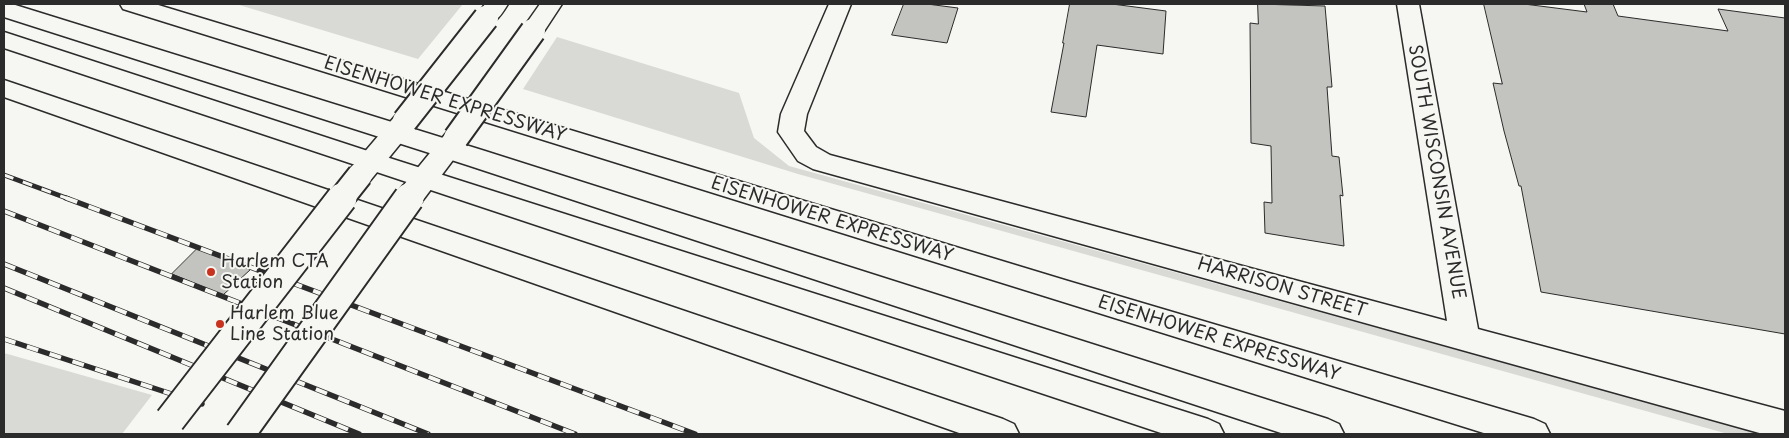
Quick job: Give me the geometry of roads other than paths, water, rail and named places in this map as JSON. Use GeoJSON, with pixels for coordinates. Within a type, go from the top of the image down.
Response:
{"type":"FeatureCollection","features":[{"type":"Feature","properties":{"kind":"main road","name":"EISENHOWER EXPRESSWAY"},"geometry":{"type":"LineString","coordinates":[[131,4],[1058,290],[1534,434]]}},
{"type":"Feature","properties":{"kind":"main road"},"geometry":{"type":"LineString","coordinates":[[240,434],[552,4]]}},
{"type":"Feature","properties":{"kind":"main road","name":"SOUTH WISCONSIN AVENUE"},"geometry":{"type":"LineString","coordinates":[[1408,4],[1465,339]]}},
{"type":"Feature","properties":{"kind":"main road"},"geometry":{"type":"LineString","coordinates":[[4,9],[452,143],[1328,434]]}},
{"type":"Feature","properties":{"kind":"main road","name":"HARRISON STREET"},"geometry":{"type":"LineString","coordinates":[[838,9],[794,114],[791,132],[807,154],[822,162],[1785,426]]}},
{"type":"Feature","properties":{"kind":"main road"},"geometry":{"type":"LineString","coordinates":[[165,427],[366,168],[491,11]]}},
{"type":"Feature","properties":{"kind":"main road"},"geometry":{"type":"LineString","coordinates":[[4,40],[419,186],[1208,434]]}},
{"type":"Feature","properties":{"kind":"main road"},"geometry":{"type":"LineString","coordinates":[[4,88],[1003,434]]}},
{"type":"Feature","properties":{"kind":"railway"},"geometry":{"type":"LineString","coordinates":[[4,175],[69,199]]}},
{"type":"Feature","properties":{"kind":"railway"},"geometry":{"type":"LineString","coordinates":[[66,198],[695,434]]}},
{"type":"Feature","properties":{"kind":"railway"},"geometry":{"type":"LineString","coordinates":[[4,211],[575,434]]}},
{"type":"Feature","properties":{"kind":"railway"},"geometry":{"type":"LineString","coordinates":[[4,264],[428,434]]}},
{"type":"Feature","properties":{"kind":"railway"},"geometry":{"type":"LineString","coordinates":[[4,288],[359,434]]}},
{"type":"Feature","properties":{"kind":"railway"},"geometry":{"type":"LineString","coordinates":[[4,339],[202,404]]}},
{"type":"Feature","properties":{"kind":"place","name":"Harlem CTA Station"},"geometry":{"type":"Point","coordinates":[211,272]}},
{"type":"Feature","properties":{"kind":"place","name":"Harlem Blue Line Station"},"geometry":{"type":"Point","coordinates":[220,324]}}]}
